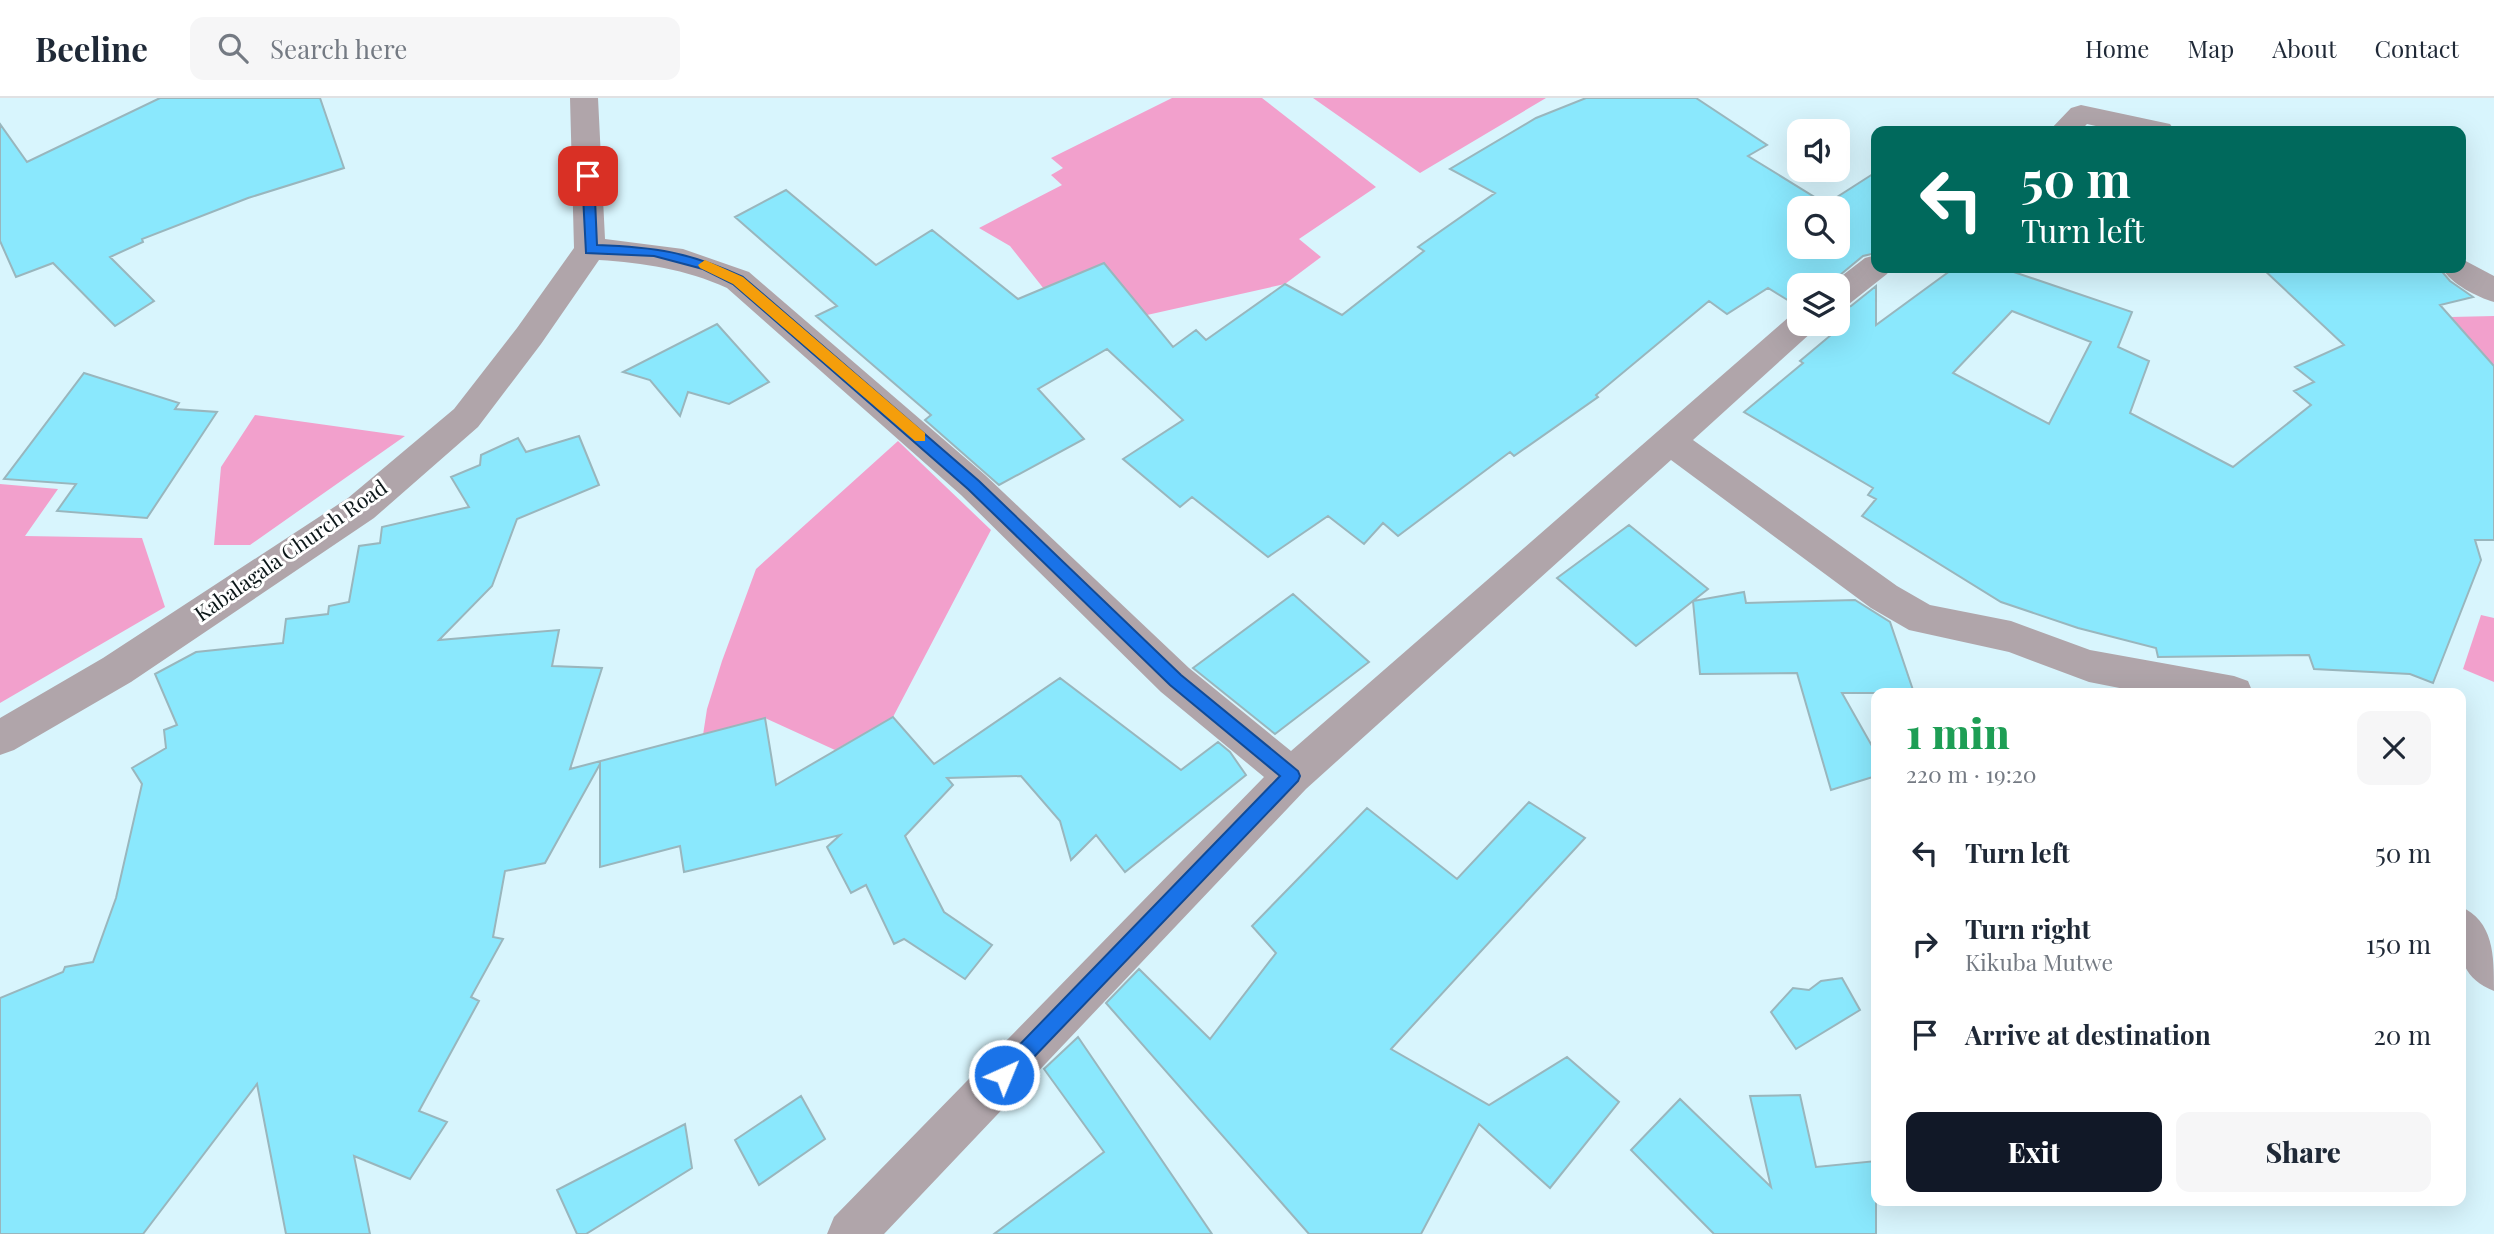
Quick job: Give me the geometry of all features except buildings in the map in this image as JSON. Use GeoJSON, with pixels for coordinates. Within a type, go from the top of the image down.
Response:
{"type":"FeatureCollection","features":[{"type":"Feature","properties":{"kind":"street"},"geometry":{"type":"LineString","coordinates":[[584,98],[590,249],[654,252],[707,265],[738,280],[974,485],[1175,680],[1292,776]]}},
{"type":"Feature","properties":{"kind":"street"},"geometry":{"type":"LineString","coordinates":[[2072,123],[2105,126]]}},
{"type":"Feature","properties":{"kind":"street","name":"Kabalagala Church Road"},"geometry":{"type":"LineString","coordinates":[[0,738],[117,670],[361,508],[466,418],[529,336],[590,249]]}},
{"type":"Feature","properties":{"kind":"street"},"geometry":{"type":"LineString","coordinates":[[1850,287],[1871,271]]}},
{"type":"Feature","properties":{"kind":"street"},"geometry":{"type":"LineString","coordinates":[[2466,273],[2494,291]]}},
{"type":"Feature","properties":{"kind":"street"},"geometry":{"type":"LineString","coordinates":[[851,1234],[1292,776],[1788,336]]}},
{"type":"Feature","properties":{"kind":"street"},"geometry":{"type":"LineString","coordinates":[[1671,442],[1884,597],[1922,619],[2011,636],[2089,666],[2207,688]]}},
{"type":"Feature","properties":{"kind":"street"},"geometry":{"type":"LineString","coordinates":[[2466,934],[2494,970]]}},
{"type":"Feature","properties":{"kind":"shaded area"},"geometry":{"type":"Polygon","coordinates":[[[1172,98],[1262,98],[1376,187],[1299,239],[1321,257],[1285,284],[1147,315],[1044,289],[1010,246],[979,228],[1062,185],[1051,175],[1063,168],[1051,158],[1172,98]]]}},
{"type":"Feature","properties":{"kind":"shaded area"},"geometry":{"type":"Polygon","coordinates":[[[1313,98],[1546,98],[1420,173],[1313,98]]]}},
{"type":"Feature","properties":{"kind":"shaded area"},"geometry":{"type":"Polygon","coordinates":[[[2494,316],[2494,444],[2468,337],[2451,317],[2494,316]]]}},
{"type":"Feature","properties":{"kind":"shaded area"},"geometry":{"type":"Polygon","coordinates":[[[255,415],[405,436],[250,545],[214,545],[221,467],[255,415]]]}},
{"type":"Feature","properties":{"kind":"shaded area"},"geometry":{"type":"Polygon","coordinates":[[[898,441],[991,530],[893,717],[835,750],[765,718],[703,735],[707,709],[722,661],[756,569],[898,441]]]}},
{"type":"Feature","properties":{"kind":"shaded area"},"geometry":{"type":"Polygon","coordinates":[[[0,484],[58,489],[25,536],[142,538],[165,607],[0,703],[0,484]]]}},
{"type":"Feature","properties":{"kind":"shaded area"},"geometry":{"type":"Polygon","coordinates":[[[2481,615],[2494,618],[2494,682],[2463,669],[2481,615]]]}},
{"type":"Feature","properties":{"kind":"slow traffic"},"geometry":{"type":"LineString","coordinates":[[705,265],[738,280],[920,437]]}},
{"type":"Feature","properties":{"kind":"route"},"geometry":{"type":"LineString","coordinates":[[588,176],[590,249],[654,252],[707,265],[738,280],[974,485],[1175,680],[1292,776],[1004,1075]]}}]}
